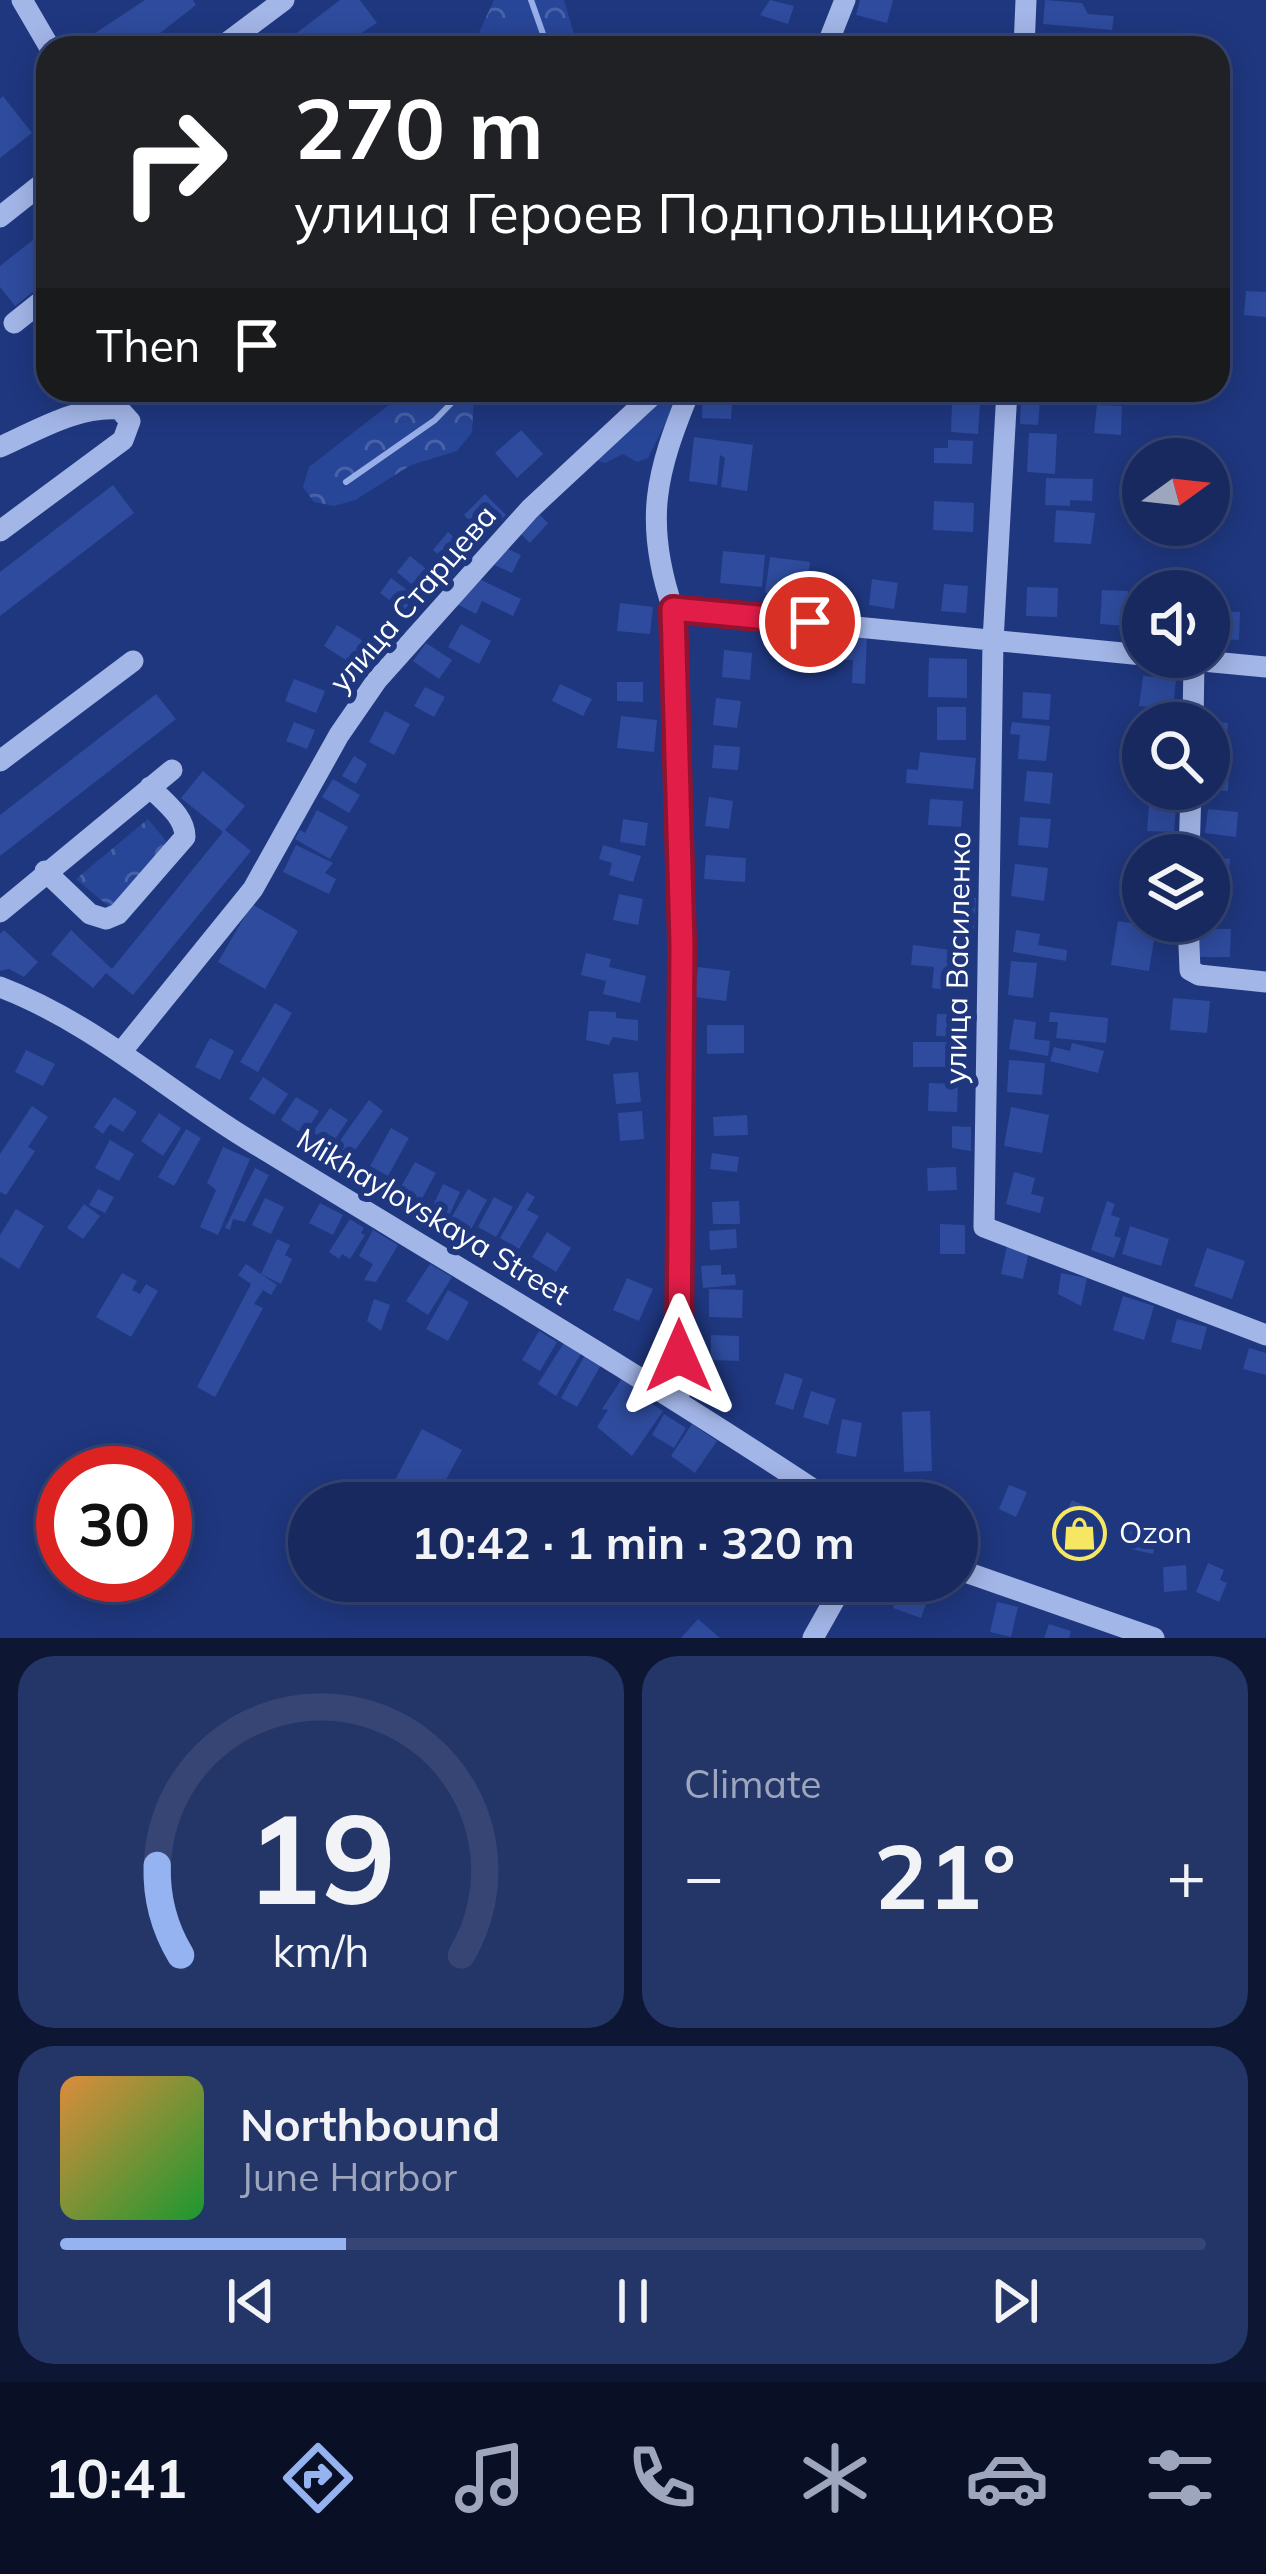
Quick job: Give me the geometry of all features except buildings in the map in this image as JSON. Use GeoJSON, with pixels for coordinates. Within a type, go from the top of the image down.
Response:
{"type":"FeatureCollection","features":[{"type":"Feature","properties":{"kind":"street"},"geometry":{"type":"LineString","coordinates":[[22,0],[43,36]]}},
{"type":"Feature","properties":{"kind":"street"},"geometry":{"type":"LineString","coordinates":[[236,36],[284,0]]}},
{"type":"Feature","properties":{"kind":"street"},"geometry":{"type":"LineString","coordinates":[[831,36],[845,0]]}},
{"type":"Feature","properties":{"kind":"street"},"geometry":{"type":"LineString","coordinates":[[1024,36],[1026,0]]}},
{"type":"Feature","properties":{"kind":"street"},"geometry":{"type":"LineString","coordinates":[[0,218],[36,188]]}},
{"type":"Feature","properties":{"kind":"street"},"geometry":{"type":"LineString","coordinates":[[14,323],[36,306]]}},
{"type":"Feature","properties":{"kind":"street","name":"улица Старцева"},"geometry":{"type":"LineString","coordinates":[[122,1051],[253,889],[331,749],[377,680],[530,509],[645,402]]}},
{"type":"Feature","properties":{"kind":"street"},"geometry":{"type":"LineString","coordinates":[[679,1402],[682,943],[673,609],[657,547],[657,494],[667,444],[685,402]]}},
{"type":"Feature","properties":{"kind":"street","name":"улица Василенко"},"geometry":{"type":"LineString","coordinates":[[1005,402],[993,640],[984,1227],[1266,1334]]}},
{"type":"Feature","properties":{"kind":"street"},"geometry":{"type":"LineString","coordinates":[[0,447],[76,413],[101,408],[119,409],[130,421],[123,440],[0,531]]}},
{"type":"Feature","properties":{"kind":"street"},"geometry":{"type":"LineString","coordinates":[[673,609],[1122,653]]}},
{"type":"Feature","properties":{"kind":"street"},"geometry":{"type":"LineString","coordinates":[[0,761],[133,661]]}},
{"type":"Feature","properties":{"kind":"street"},"geometry":{"type":"LineString","coordinates":[[1230,664],[1266,667]]}},
{"type":"Feature","properties":{"kind":"street"},"geometry":{"type":"LineString","coordinates":[[0,912],[172,770]]}},
{"type":"Feature","properties":{"kind":"street"},"geometry":{"type":"LineString","coordinates":[[45,871],[90,914],[106,919],[118,914],[185,837],[178,816],[150,787]]}},
{"type":"Feature","properties":{"kind":"street"},"geometry":{"type":"LineString","coordinates":[[1189,942],[1190,970],[1199,975],[1266,982]]}},
{"type":"Feature","properties":{"kind":"street","name":"Mikhaylovskaya Street"},"geometry":{"type":"LineString","coordinates":[[0,987],[122,1051],[240,1134],[802,1482]]}},
{"type":"Feature","properties":{"kind":"street"},"geometry":{"type":"LineString","coordinates":[[978,1575],[1154,1638]]}},
{"type":"Feature","properties":{"kind":"street"},"geometry":{"type":"LineString","coordinates":[[812,1638],[833,1602]]}},
{"type":"Feature","properties":{"kind":"green space"},"geometry":{"type":"Polygon","coordinates":[[[494,0],[564,0],[574,36],[478,36],[494,0]]]}},
{"type":"Feature","properties":{"kind":"green space"},"geometry":{"type":"Polygon","coordinates":[[[393,402],[474,402],[472,432],[457,451],[411,465],[355,500],[334,506],[314,502],[303,487],[309,467],[393,402]]]}},
{"type":"Feature","properties":{"kind":"green space"},"geometry":{"type":"Polygon","coordinates":[[[654,402],[676,402],[648,458],[637,462],[623,454],[605,463],[597,458],[654,402]]]}},
{"type":"Feature","properties":{"kind":"green space"},"geometry":{"type":"Polygon","coordinates":[[[148,819],[170,846],[112,909],[76,879],[148,819]]]}},
{"type":"Feature","properties":{"kind":"waterway"},"geometry":{"type":"LineString","coordinates":[[531,0],[544,36]]}},
{"type":"Feature","properties":{"kind":"waterway"},"geometry":{"type":"LineString","coordinates":[[346,482],[435,420],[452,402]]}},
{"type":"Feature","properties":{"kind":"place","name":"Ozon"},"geometry":{"type":"Point","coordinates":[1080,1533]}},
{"type":"Feature","properties":{"kind":"route"},"geometry":{"type":"LineString","coordinates":[[679,1356],[682,943],[673,609],[810,622]]}}]}
